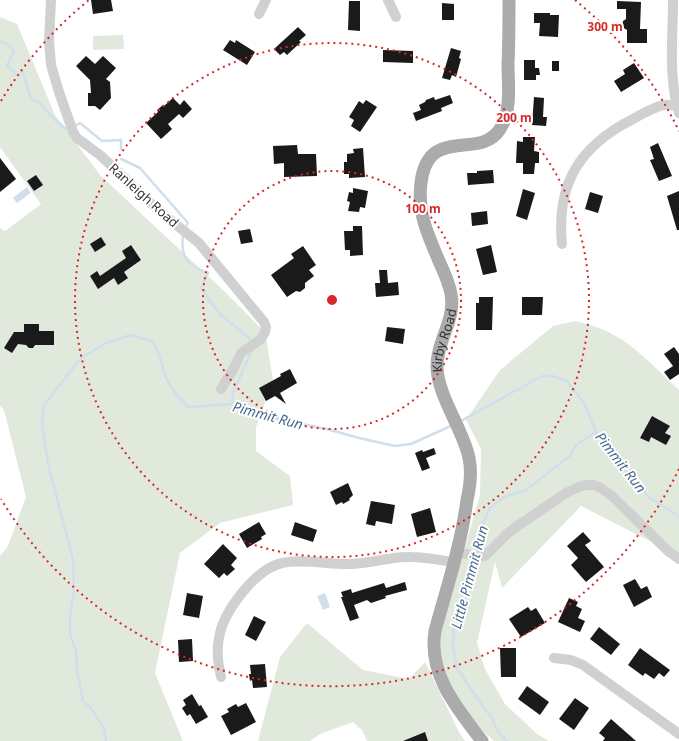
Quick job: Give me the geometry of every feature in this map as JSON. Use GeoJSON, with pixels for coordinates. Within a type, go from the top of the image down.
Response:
{"type":"FeatureCollection","features":[{"type":"Feature","properties":{"kind":"main road","name":"Kirby Road"},"geometry":{"type":"LineString","coordinates":[[482,741],[447,691],[434,659],[436,630],[458,556],[470,474],[469,457],[441,387],[437,366],[439,349],[451,316],[452,298],[449,285],[429,238],[422,216],[420,198],[421,181],[429,159],[437,152],[449,146],[475,144],[488,141],[503,125],[507,104],[509,0]]}},
{"type":"Feature","properties":{"kind":"street","name":"Ranleigh Road"},"geometry":{"type":"LineString","coordinates":[[51,0],[49,41],[52,65],[59,92],[73,132],[77,138],[100,155],[158,210],[192,236],[264,322],[266,327],[261,339],[241,353],[221,389]]}},
{"type":"Feature","properties":{"kind":"street"},"geometry":{"type":"LineString","coordinates":[[259,14],[266,0]]}},
{"type":"Feature","properties":{"kind":"street"},"geometry":{"type":"LineString","coordinates":[[388,0],[396,17]]}},
{"type":"Feature","properties":{"kind":"street"},"geometry":{"type":"LineString","coordinates":[[562,244],[561,211],[564,195],[576,168],[584,156],[606,134],[646,112],[664,105],[678,108],[673,91],[672,72],[673,0]]}},
{"type":"Feature","properties":{"kind":"street"},"geometry":{"type":"LineString","coordinates":[[221,677],[217,650],[219,637],[228,614],[257,576],[273,566],[292,562],[349,564],[410,557],[435,559],[458,556],[481,557],[488,554],[508,533],[516,527],[566,493],[581,486],[594,485],[612,496],[668,551],[679,559]]}},
{"type":"Feature","properties":{"kind":"street"},"geometry":{"type":"LineString","coordinates":[[554,658],[571,660],[583,665],[679,734]]}},
{"type":"Feature","properties":{"kind":"shaded area"},"geometry":{"type":"Polygon","coordinates":[[[0,17],[17,24],[55,115],[100,175],[223,290],[265,332],[273,380],[256,427],[256,451],[290,476],[293,505],[220,523],[180,553],[155,673],[183,741],[0,741],[0,556],[8,546],[26,497],[4,410],[0,406],[0,228],[5,231],[41,204],[0,147],[0,17]]]}},
{"type":"Feature","properties":{"kind":"shaded area"},"geometry":{"type":"Polygon","coordinates":[[[123,35],[124,49],[93,50],[93,36],[123,35]]]}},
{"type":"Feature","properties":{"kind":"shaded area"},"geometry":{"type":"Polygon","coordinates":[[[575,321],[611,333],[642,355],[679,390],[679,556],[581,506],[502,588],[495,562],[477,643],[485,669],[505,704],[537,734],[549,741],[494,741],[485,733],[452,693],[440,670],[441,629],[480,495],[481,449],[466,420],[500,370],[553,326],[575,321]]]}},
{"type":"Feature","properties":{"kind":"shaded area"},"geometry":{"type":"Polygon","coordinates":[[[307,623],[363,670],[409,679],[425,662],[459,732],[465,741],[367,741],[362,730],[353,722],[320,734],[310,741],[258,741],[280,657],[307,623]]]}},
{"type":"Feature","properties":{"kind":"water"},"geometry":{"type":"Polygon","coordinates":[[[27,187],[31,193],[17,203],[13,198],[27,187]]]}},
{"type":"Feature","properties":{"kind":"water"},"geometry":{"type":"Polygon","coordinates":[[[325,593],[330,607],[323,610],[317,596],[325,593]]]}},
{"type":"Feature","properties":{"kind":"building"},"geometry":{"type":"Polygon","coordinates":[[[91,0],[111,0],[113,11],[93,14],[91,0]]]}},
{"type":"Feature","properties":{"kind":"building"},"geometry":{"type":"Polygon","coordinates":[[[349,1],[360,1],[360,31],[348,30],[349,1]]]}},
{"type":"Feature","properties":{"kind":"building"},"geometry":{"type":"Polygon","coordinates":[[[617,1],[641,2],[640,29],[647,29],[647,43],[627,43],[627,30],[622,27],[623,21],[626,19],[626,9],[617,9],[617,1]]]}},
{"type":"Feature","properties":{"kind":"building"},"geometry":{"type":"Polygon","coordinates":[[[442,3],[454,4],[454,20],[442,20],[442,3]]]}},
{"type":"Feature","properties":{"kind":"building"},"geometry":{"type":"Polygon","coordinates":[[[534,13],[550,13],[550,15],[559,15],[558,37],[539,36],[540,23],[534,23],[534,13]]]}},
{"type":"Feature","properties":{"kind":"building"},"geometry":{"type":"Polygon","coordinates":[[[298,27],[306,35],[287,55],[284,52],[280,55],[274,49],[298,27]]]}},
{"type":"Feature","properties":{"kind":"building"},"geometry":{"type":"Polygon","coordinates":[[[230,40],[235,43],[236,40],[255,52],[247,65],[223,50],[230,40]]]}},
{"type":"Feature","properties":{"kind":"building"},"geometry":{"type":"Polygon","coordinates":[[[451,48],[461,51],[459,58],[461,59],[456,77],[452,75],[450,80],[442,78],[451,48]]]}},
{"type":"Feature","properties":{"kind":"building"},"geometry":{"type":"Polygon","coordinates":[[[383,50],[413,51],[413,63],[383,62],[383,50]]]}},
{"type":"Feature","properties":{"kind":"building"},"geometry":{"type":"Polygon","coordinates":[[[86,56],[95,64],[103,56],[116,68],[106,79],[110,82],[111,98],[100,110],[95,106],[88,106],[88,93],[91,93],[90,80],[76,66],[86,56]]]}},
{"type":"Feature","properties":{"kind":"building"},"geometry":{"type":"Polygon","coordinates":[[[524,60],[535,60],[535,68],[539,68],[540,75],[536,75],[536,80],[524,80],[524,60]]]}},
{"type":"Feature","properties":{"kind":"building"},"geometry":{"type":"Polygon","coordinates":[[[552,61],[559,61],[559,71],[552,71],[552,61]]]}},
{"type":"Feature","properties":{"kind":"building"},"geometry":{"type":"Polygon","coordinates":[[[634,63],[644,78],[621,92],[614,81],[625,74],[623,70],[634,63]]]}},
{"type":"Feature","properties":{"kind":"building"},"geometry":{"type":"Polygon","coordinates":[[[450,95],[453,103],[441,108],[442,111],[416,121],[413,113],[421,110],[419,105],[434,97],[435,100],[450,95]]]}},
{"type":"Feature","properties":{"kind":"building"},"geometry":{"type":"Polygon","coordinates":[[[534,97],[544,98],[543,117],[547,117],[546,126],[532,125],[534,97]]]}},
{"type":"Feature","properties":{"kind":"building"},"geometry":{"type":"Polygon","coordinates":[[[173,98],[180,105],[184,100],[192,109],[183,118],[179,114],[168,124],[172,129],[161,139],[146,123],[158,112],[157,110],[173,98]]]}},
{"type":"Feature","properties":{"kind":"building"},"geometry":{"type":"Polygon","coordinates":[[[366,100],[377,107],[360,132],[351,126],[354,120],[349,117],[359,101],[363,104],[366,100]]]}},
{"type":"Feature","properties":{"kind":"building"},"geometry":{"type":"Polygon","coordinates":[[[523,137],[535,137],[534,151],[539,152],[539,163],[535,163],[534,174],[523,174],[523,163],[516,163],[517,141],[523,142],[523,137]]]}},
{"type":"Feature","properties":{"kind":"building"},"geometry":{"type":"Polygon","coordinates":[[[658,143],[672,176],[659,181],[650,160],[654,159],[650,147],[658,143]]]}},
{"type":"Feature","properties":{"kind":"building"},"geometry":{"type":"Polygon","coordinates":[[[297,145],[298,154],[316,154],[317,176],[284,177],[284,163],[274,164],[273,146],[297,145]]]}},
{"type":"Feature","properties":{"kind":"building"},"geometry":{"type":"Polygon","coordinates":[[[363,148],[365,177],[349,178],[349,174],[344,174],[344,162],[347,162],[347,154],[354,153],[353,149],[363,148]]]}},
{"type":"Feature","properties":{"kind":"building"},"geometry":{"type":"Polygon","coordinates":[[[0,158],[16,179],[0,192],[0,158]]]}},
{"type":"Feature","properties":{"kind":"building"},"geometry":{"type":"Polygon","coordinates":[[[493,170],[494,183],[468,185],[467,173],[493,170]]]}},
{"type":"Feature","properties":{"kind":"building"},"geometry":{"type":"Polygon","coordinates":[[[36,175],[43,185],[34,191],[27,181],[36,175]]]}},
{"type":"Feature","properties":{"kind":"building"},"geometry":{"type":"Polygon","coordinates":[[[353,188],[368,191],[365,208],[360,207],[359,212],[348,211],[350,202],[347,201],[349,192],[353,193],[353,188]]]}},
{"type":"Feature","properties":{"kind":"building"},"geometry":{"type":"Polygon","coordinates":[[[523,189],[535,193],[527,220],[516,216],[523,189]]]}},
{"type":"Feature","properties":{"kind":"building"},"geometry":{"type":"Polygon","coordinates":[[[679,191],[679,230],[677,230],[667,196],[679,191]]]}},
{"type":"Feature","properties":{"kind":"building"},"geometry":{"type":"Polygon","coordinates":[[[590,192],[603,196],[598,213],[585,209],[590,192]]]}},
{"type":"Feature","properties":{"kind":"building"},"geometry":{"type":"Polygon","coordinates":[[[487,211],[488,224],[472,226],[471,213],[487,211]]]}},
{"type":"Feature","properties":{"kind":"building"},"geometry":{"type":"Polygon","coordinates":[[[353,226],[362,226],[363,255],[350,256],[350,250],[345,250],[344,231],[353,231],[353,226]]]}},
{"type":"Feature","properties":{"kind":"building"},"geometry":{"type":"Polygon","coordinates":[[[250,229],[253,242],[241,244],[238,231],[250,229]]]}},
{"type":"Feature","properties":{"kind":"building"},"geometry":{"type":"Polygon","coordinates":[[[101,237],[106,245],[95,252],[90,244],[101,237]]]}},
{"type":"Feature","properties":{"kind":"building"},"geometry":{"type":"Polygon","coordinates":[[[131,245],[141,260],[124,272],[128,278],[118,285],[114,278],[98,289],[90,276],[97,271],[100,276],[126,258],[122,251],[131,245]]]}},
{"type":"Feature","properties":{"kind":"building"},"geometry":{"type":"Polygon","coordinates":[[[491,245],[497,272],[483,275],[476,249],[491,245]]]}},
{"type":"Feature","properties":{"kind":"building"},"geometry":{"type":"Polygon","coordinates":[[[303,246],[316,265],[309,270],[314,276],[305,283],[305,288],[300,292],[296,291],[287,297],[271,275],[294,258],[291,254],[303,246]]]}},
{"type":"Feature","properties":{"kind":"building"},"geometry":{"type":"Polygon","coordinates":[[[379,270],[387,270],[388,283],[398,282],[399,295],[376,297],[375,283],[380,283],[379,270]]]}},
{"type":"Feature","properties":{"kind":"building"},"geometry":{"type":"Polygon","coordinates":[[[479,297],[493,297],[492,330],[476,330],[476,303],[479,303],[479,297]]]}},
{"type":"Feature","properties":{"kind":"building"},"geometry":{"type":"Polygon","coordinates":[[[522,297],[543,297],[542,315],[522,315],[522,297]]]}},
{"type":"Feature","properties":{"kind":"building"},"geometry":{"type":"Polygon","coordinates":[[[24,324],[39,324],[39,331],[54,331],[54,345],[35,345],[33,348],[29,348],[26,345],[18,344],[12,353],[4,348],[14,332],[24,332],[24,324]]]}},
{"type":"Feature","properties":{"kind":"building"},"geometry":{"type":"Polygon","coordinates":[[[387,327],[405,329],[403,344],[385,341],[387,327]]]}},
{"type":"Feature","properties":{"kind":"building"},"geometry":{"type":"Polygon","coordinates":[[[674,347],[679,354],[679,374],[670,380],[664,372],[673,366],[664,354],[674,347]]]}},
{"type":"Feature","properties":{"kind":"building"},"geometry":{"type":"Polygon","coordinates":[[[290,369],[297,383],[280,393],[286,404],[275,396],[266,401],[259,388],[281,376],[280,374],[290,369]]]}},
{"type":"Feature","properties":{"kind":"building"},"geometry":{"type":"Polygon","coordinates":[[[652,416],[670,426],[665,433],[671,436],[666,445],[651,437],[649,442],[640,438],[652,416]]]}},
{"type":"Feature","properties":{"kind":"building"},"geometry":{"type":"Polygon","coordinates":[[[434,448],[436,454],[426,458],[430,468],[422,471],[415,453],[434,448]]]}},
{"type":"Feature","properties":{"kind":"building"},"geometry":{"type":"Polygon","coordinates":[[[348,483],[353,495],[349,499],[350,500],[343,504],[342,502],[336,505],[330,492],[348,483]]]}},
{"type":"Feature","properties":{"kind":"building"},"geometry":{"type":"Polygon","coordinates":[[[371,501],[395,505],[392,524],[376,521],[375,526],[366,524],[371,501]]]}},
{"type":"Feature","properties":{"kind":"building"},"geometry":{"type":"Polygon","coordinates":[[[430,508],[436,532],[417,537],[411,514],[430,508]]]}},
{"type":"Feature","properties":{"kind":"building"},"geometry":{"type":"Polygon","coordinates":[[[259,522],[266,534],[261,537],[262,539],[247,548],[239,534],[259,522]]]}},
{"type":"Feature","properties":{"kind":"building"},"geometry":{"type":"Polygon","coordinates":[[[295,522],[317,530],[313,542],[291,535],[295,522]]]}},
{"type":"Feature","properties":{"kind":"building"},"geometry":{"type":"Polygon","coordinates":[[[583,532],[591,541],[585,545],[604,567],[586,582],[571,565],[578,558],[567,546],[583,532]]]}},
{"type":"Feature","properties":{"kind":"building"},"geometry":{"type":"Polygon","coordinates":[[[223,544],[237,558],[231,565],[235,569],[227,576],[224,573],[219,578],[204,564],[223,544]]]}},
{"type":"Feature","properties":{"kind":"building"},"geometry":{"type":"Polygon","coordinates":[[[635,579],[641,589],[647,586],[652,597],[634,607],[623,585],[635,579]]]}},
{"type":"Feature","properties":{"kind":"building"},"geometry":{"type":"Polygon","coordinates":[[[405,582],[407,590],[385,596],[386,598],[371,603],[367,600],[354,605],[359,618],[350,621],[341,597],[343,597],[341,592],[351,589],[352,593],[384,583],[386,588],[405,582]]]}},
{"type":"Feature","properties":{"kind":"building"},"geometry":{"type":"Polygon","coordinates":[[[187,593],[203,596],[199,618],[183,615],[187,593]]]}},
{"type":"Feature","properties":{"kind":"building"},"geometry":{"type":"Polygon","coordinates":[[[569,598],[578,602],[576,606],[582,609],[578,618],[585,621],[580,632],[558,622],[569,598]]]}},
{"type":"Feature","properties":{"kind":"building"},"geometry":{"type":"Polygon","coordinates":[[[528,607],[531,611],[536,608],[545,623],[521,637],[509,619],[528,607]]]}},
{"type":"Feature","properties":{"kind":"building"},"geometry":{"type":"Polygon","coordinates":[[[254,616],[266,622],[256,641],[245,635],[254,616]]]}},
{"type":"Feature","properties":{"kind":"building"},"geometry":{"type":"Polygon","coordinates":[[[599,627],[620,644],[611,655],[590,639],[599,627]]]}},
{"type":"Feature","properties":{"kind":"building"},"geometry":{"type":"Polygon","coordinates":[[[192,639],[193,661],[179,662],[178,640],[192,639]]]}},
{"type":"Feature","properties":{"kind":"building"},"geometry":{"type":"Polygon","coordinates":[[[500,648],[516,648],[516,677],[501,677],[500,648]]]}},
{"type":"Feature","properties":{"kind":"building"},"geometry":{"type":"Polygon","coordinates":[[[640,648],[670,670],[664,677],[659,673],[654,679],[645,673],[643,676],[628,665],[640,648]]]}},
{"type":"Feature","properties":{"kind":"building"},"geometry":{"type":"Polygon","coordinates":[[[265,664],[267,687],[253,688],[252,680],[250,681],[249,674],[251,674],[250,665],[265,664]]]}},
{"type":"Feature","properties":{"kind":"building"},"geometry":{"type":"Polygon","coordinates":[[[527,686],[549,702],[540,715],[518,699],[527,686]]]}},
{"type":"Feature","properties":{"kind":"building"},"geometry":{"type":"Polygon","coordinates":[[[192,694],[208,717],[196,724],[190,714],[187,716],[182,708],[186,705],[183,700],[192,694]]]}},
{"type":"Feature","properties":{"kind":"building"},"geometry":{"type":"Polygon","coordinates":[[[575,698],[589,708],[574,730],[559,719],[575,698]]]}},
{"type":"Feature","properties":{"kind":"building"},"geometry":{"type":"Polygon","coordinates":[[[246,703],[256,722],[231,735],[221,716],[229,712],[227,709],[236,704],[238,707],[246,703]]]}},
{"type":"Feature","properties":{"kind":"building"},"geometry":{"type":"Polygon","coordinates":[[[611,719],[636,741],[603,741],[605,738],[599,733],[611,719]]]}},
{"type":"Feature","properties":{"kind":"building"},"geometry":{"type":"Polygon","coordinates":[[[425,732],[428,741],[403,741],[425,732]]]}},
{"type":"Feature","properties":{"kind":"waterway"},"geometry":{"type":"LineString","coordinates":[[0,42],[5,42],[14,51],[7,65],[17,75],[23,72],[31,100],[39,102],[54,119],[66,129]]}},
{"type":"Feature","properties":{"kind":"waterway"},"geometry":{"type":"LineString","coordinates":[[75,126],[80,123],[102,141],[121,140],[121,149]]}},
{"type":"Feature","properties":{"kind":"waterway"},"geometry":{"type":"LineString","coordinates":[[121,159],[140,168],[188,223],[187,225]]}},
{"type":"Feature","properties":{"kind":"waterway"},"geometry":{"type":"LineString","coordinates":[[183,236],[182,244],[184,256],[195,267],[208,273],[201,288],[219,313],[250,339],[250,341]]}},
{"type":"Feature","properties":{"kind":"waterway","name":"Pimmit Run"},"geometry":{"type":"LineString","coordinates":[[106,741],[104,728],[90,707],[83,701],[77,670],[76,651],[70,634],[70,614],[74,591],[73,560],[48,464],[42,423],[44,405],[81,358],[104,344],[130,335],[152,341],[159,354],[165,376],[171,387],[188,407],[232,404],[247,413],[327,429],[395,446],[411,444],[453,425]]}},
{"type":"Feature","properties":{"kind":"waterway"},"geometry":{"type":"LineString","coordinates":[[232,404],[233,393],[251,352]]}},
{"type":"Feature","properties":{"kind":"waterway","name":"Pimmit Run"},"geometry":{"type":"LineString","coordinates":[[459,422],[542,376],[553,376],[567,381],[584,403],[596,432],[632,480],[650,498],[679,516]]}},
{"type":"Feature","properties":{"kind":"waterway","name":"Little Pimmit Run"},"geometry":{"type":"LineString","coordinates":[[477,554],[483,523],[490,508],[504,497],[526,490],[571,455],[576,445],[596,432]]}},
{"type":"Feature","properties":{"kind":"waterway","name":"Little Pimmit Run"},"geometry":{"type":"LineString","coordinates":[[476,559],[465,604],[454,625],[453,647],[457,668],[491,717],[499,733],[507,741]]}}]}
